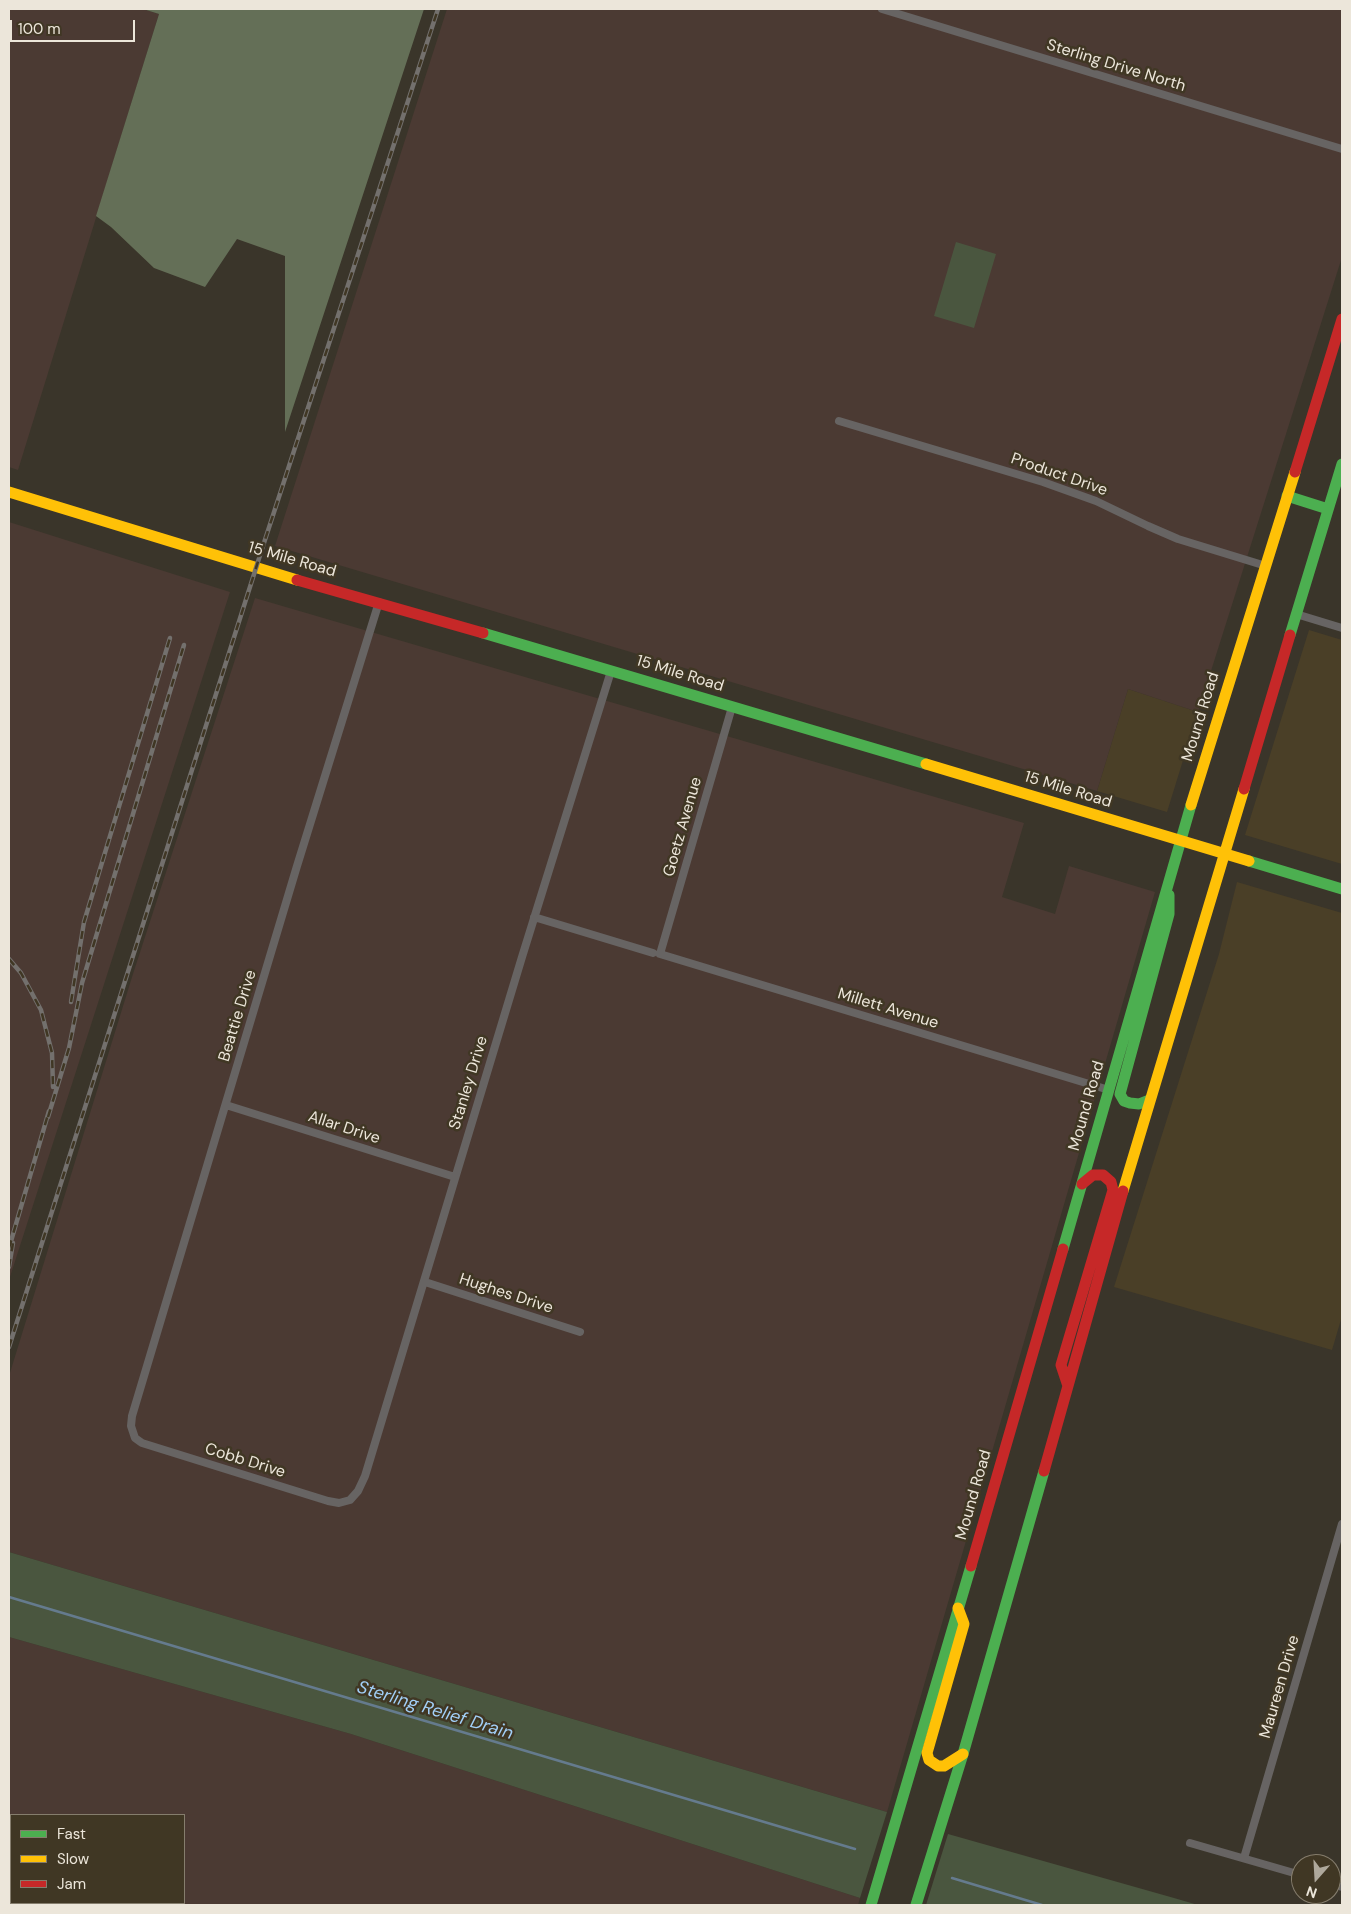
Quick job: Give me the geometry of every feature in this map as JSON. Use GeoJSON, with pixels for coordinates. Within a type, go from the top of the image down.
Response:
{"type":"FeatureCollection","features":[{"type":"Feature","properties":{"kind":"main road","name":"Mound Road"},"geometry":{"type":"LineString","coordinates":[[871,1905],[1180,841],[1342,319]]}},
{"type":"Feature","properties":{"kind":"main road"},"geometry":{"type":"LineString","coordinates":[[916,1905],[963,1754],[1149,1100],[1342,464]]}},
{"type":"Feature","properties":{"kind":"main road","name":"15 Mile Road"},"geometry":{"type":"LineString","coordinates":[[9,492],[257,568],[379,602],[1342,889]]}},
{"type":"Feature","properties":{"kind":"main road"},"geometry":{"type":"LineString","coordinates":[[1287,496],[1328,509]]}},
{"type":"Feature","properties":{"kind":"main road"},"geometry":{"type":"LineString","coordinates":[[1149,1100],[1139,1104],[1130,1103],[1124,1100],[1120,1094],[1169,914],[1169,881]]}},
{"type":"Feature","properties":{"kind":"main road"},"geometry":{"type":"LineString","coordinates":[[1068,1386],[1061,1365],[1113,1190],[1111,1182],[1103,1176],[1093,1175],[1081,1185]]}},
{"type":"Feature","properties":{"kind":"main road"},"geometry":{"type":"LineString","coordinates":[[958,1608],[963,1617],[964,1624],[927,1753],[929,1760],[938,1766],[944,1766],[963,1754]]}},
{"type":"Feature","properties":{"kind":"street","name":"Sterling Drive North"},"geometry":{"type":"LineString","coordinates":[[886,9],[1342,149]]}},
{"type":"Feature","properties":{"kind":"street","name":"Product Drive"},"geometry":{"type":"LineString","coordinates":[[839,421],[1043,482],[1096,501],[1178,539],[1266,566]]}},
{"type":"Feature","properties":{"kind":"street","name":"Beattie Drive"},"geometry":{"type":"LineString","coordinates":[[135,1438],[132,1426],[134,1407],[297,866],[379,602]]}},
{"type":"Feature","properties":{"kind":"street"},"geometry":{"type":"LineString","coordinates":[[1296,614],[1342,628]]}},
{"type":"Feature","properties":{"kind":"street","name":"Stanley Drive"},"geometry":{"type":"LineString","coordinates":[[350,1500],[358,1491],[365,1476],[534,917],[611,671]]}},
{"type":"Feature","properties":{"kind":"street","name":"Goetz Avenue"},"geometry":{"type":"LineString","coordinates":[[657,953],[732,707]]}},
{"type":"Feature","properties":{"kind":"street","name":"Millett Avenue"},"geometry":{"type":"LineString","coordinates":[[534,917],[1108,1090]]}},
{"type":"Feature","properties":{"kind":"street","name":"Allar Drive"},"geometry":{"type":"LineString","coordinates":[[226,1105],[455,1177]]}},
{"type":"Feature","properties":{"kind":"street","name":"Hughes Drive"},"geometry":{"type":"LineString","coordinates":[[424,1282],[580,1332]]}},
{"type":"Feature","properties":{"kind":"street","name":"Cobb Drive"},"geometry":{"type":"LineString","coordinates":[[135,1438],[148,1446],[328,1501],[339,1503],[350,1500]]}},
{"type":"Feature","properties":{"kind":"street","name":"Maureen Drive"},"geometry":{"type":"LineString","coordinates":[[1244,1858],[1342,1524]]}},
{"type":"Feature","properties":{"kind":"street"},"geometry":{"type":"LineString","coordinates":[[1190,1843],[1291,1872]]}},
{"type":"Feature","properties":{"kind":"shaded area"},"geometry":{"type":"Polygon","coordinates":[[[9,9],[143,9],[159,14],[18,470],[9,467],[9,9]]]}},
{"type":"Feature","properties":{"kind":"shaded area"},"geometry":{"type":"Polygon","coordinates":[[[447,9],[1342,9],[1342,257],[1198,712],[1128,689],[1097,791],[275,546],[447,9]]]}},
{"type":"Feature","properties":{"kind":"shaded area"},"geometry":{"type":"Polygon","coordinates":[[[9,522],[230,592],[9,1280],[9,522]]]}},
{"type":"Feature","properties":{"kind":"shaded area"},"geometry":{"type":"Polygon","coordinates":[[[255,598],[1024,823],[1002,897],[1055,914],[1069,866],[1155,892],[887,1812],[9,1552],[9,1376],[132,977],[255,598]]]}},
{"type":"Feature","properties":{"kind":"shaded area"},"geometry":{"type":"Polygon","coordinates":[[[1309,630],[1342,640],[1342,864],[1245,835],[1309,630]]]}},
{"type":"Feature","properties":{"kind":"shaded area"},"geometry":{"type":"Polygon","coordinates":[[[1128,689],[1198,712],[1167,812],[1097,791],[1128,689]]]}},
{"type":"Feature","properties":{"kind":"shaded area"},"geometry":{"type":"Polygon","coordinates":[[[1237,882],[1342,913],[1342,1316],[1332,1350],[1114,1287],[1219,954],[1237,882]]]}},
{"type":"Feature","properties":{"kind":"shaded area"},"geometry":{"type":"Polygon","coordinates":[[[9,1637],[351,1734],[860,1898],[858,1905],[9,1905],[9,1637]]]}},
{"type":"Feature","properties":{"kind":"green space"},"geometry":{"type":"Polygon","coordinates":[[[143,9],[424,9],[285,432],[285,256],[237,239],[205,287],[154,268],[111,227],[96,216],[159,14],[143,9]]]}},
{"type":"Feature","properties":{"kind":"green space"},"geometry":{"type":"Polygon","coordinates":[[[956,242],[996,254],[974,328],[934,316],[956,242]]]}},
{"type":"Feature","properties":{"kind":"green space","name":"Sterling Relief Drain"},"geometry":{"type":"Polygon","coordinates":[[[9,1552],[887,1812],[860,1898],[351,1734],[9,1637],[9,1552]]]}},
{"type":"Feature","properties":{"kind":"green space"},"geometry":{"type":"Polygon","coordinates":[[[948,1834],[1174,1898],[1198,1905],[926,1905],[948,1834]]]}},
{"type":"Feature","properties":{"kind":"waterway","name":"Sterling Relief Drain"},"geometry":{"type":"LineString","coordinates":[[9,1597],[855,1849]]}},
{"type":"Feature","properties":{"kind":"waterway","name":"Sterling Relief Drain"},"geometry":{"type":"LineString","coordinates":[[952,1878],[1042,1905]]}},
{"type":"Feature","properties":{"kind":"railway"},"geometry":{"type":"LineString","coordinates":[[9,1347],[262,549],[438,9]]}},
{"type":"Feature","properties":{"kind":"railway"},"geometry":{"type":"LineString","coordinates":[[71,1002],[84,922],[170,638]]}},
{"type":"Feature","properties":{"kind":"railway"},"geometry":{"type":"LineString","coordinates":[[48,1117],[69,1048],[82,983],[184,645]]}},
{"type":"Feature","properties":{"kind":"railway"},"geometry":{"type":"LineString","coordinates":[[9,959],[21,973],[41,1010],[52,1053],[53,1087]]}},
{"type":"Feature","properties":{"kind":"railway"},"geometry":{"type":"LineString","coordinates":[[9,1248],[49,1111]]}},
{"type":"Feature","properties":{"kind":"railway"},"geometry":{"type":"LineString","coordinates":[[9,1267],[13,1243]]}},
{"type":"Feature","properties":{"kind":"traffic: fast"},"geometry":{"type":"LineString","coordinates":[[1290,635],[1342,464]]}},
{"type":"Feature","properties":{"kind":"traffic: fast"},"geometry":{"type":"LineString","coordinates":[[1287,496],[1328,509]]}},
{"type":"Feature","properties":{"kind":"traffic: fast"},"geometry":{"type":"LineString","coordinates":[[483,633],[926,764]]}},
{"type":"Feature","properties":{"kind":"traffic: fast"},"geometry":{"type":"LineString","coordinates":[[1063,1249],[1191,805]]}},
{"type":"Feature","properties":{"kind":"traffic: fast"},"geometry":{"type":"LineString","coordinates":[[1249,861],[1342,889]]}},
{"type":"Feature","properties":{"kind":"traffic: fast"},"geometry":{"type":"LineString","coordinates":[[1149,1100],[1139,1104],[1130,1103],[1124,1101],[1120,1094],[1169,914],[1169,895]]}},
{"type":"Feature","properties":{"kind":"traffic: fast"},"geometry":{"type":"LineString","coordinates":[[916,1905],[963,1754],[1044,1471]]}},
{"type":"Feature","properties":{"kind":"traffic: fast"},"geometry":{"type":"LineString","coordinates":[[871,1905],[971,1566]]}},
{"type":"Feature","properties":{"kind":"traffic: slow"},"geometry":{"type":"LineString","coordinates":[[1191,805],[1295,472]]}},
{"type":"Feature","properties":{"kind":"traffic: slow"},"geometry":{"type":"LineString","coordinates":[[9,492],[297,580]]}},
{"type":"Feature","properties":{"kind":"traffic: slow"},"geometry":{"type":"LineString","coordinates":[[926,764],[1249,861]]}},
{"type":"Feature","properties":{"kind":"traffic: slow"},"geometry":{"type":"LineString","coordinates":[[1123,1191],[1244,789]]}},
{"type":"Feature","properties":{"kind":"traffic: slow"},"geometry":{"type":"LineString","coordinates":[[958,1608],[964,1624],[927,1753],[929,1760],[938,1766],[944,1766],[963,1754]]}},
{"type":"Feature","properties":{"kind":"traffic: jam"},"geometry":{"type":"LineString","coordinates":[[1295,472],[1342,319]]}},
{"type":"Feature","properties":{"kind":"traffic: jam"},"geometry":{"type":"LineString","coordinates":[[297,580],[483,633]]}},
{"type":"Feature","properties":{"kind":"traffic: jam"},"geometry":{"type":"LineString","coordinates":[[1244,789],[1290,635]]}},
{"type":"Feature","properties":{"kind":"traffic: jam"},"geometry":{"type":"LineString","coordinates":[[1068,1386],[1061,1365],[1113,1190],[1111,1182],[1103,1175],[1093,1175],[1082,1184]]}},
{"type":"Feature","properties":{"kind":"traffic: jam"},"geometry":{"type":"LineString","coordinates":[[1044,1471],[1123,1191]]}},
{"type":"Feature","properties":{"kind":"traffic: jam"},"geometry":{"type":"LineString","coordinates":[[971,1566],[1063,1249]]}}]}
